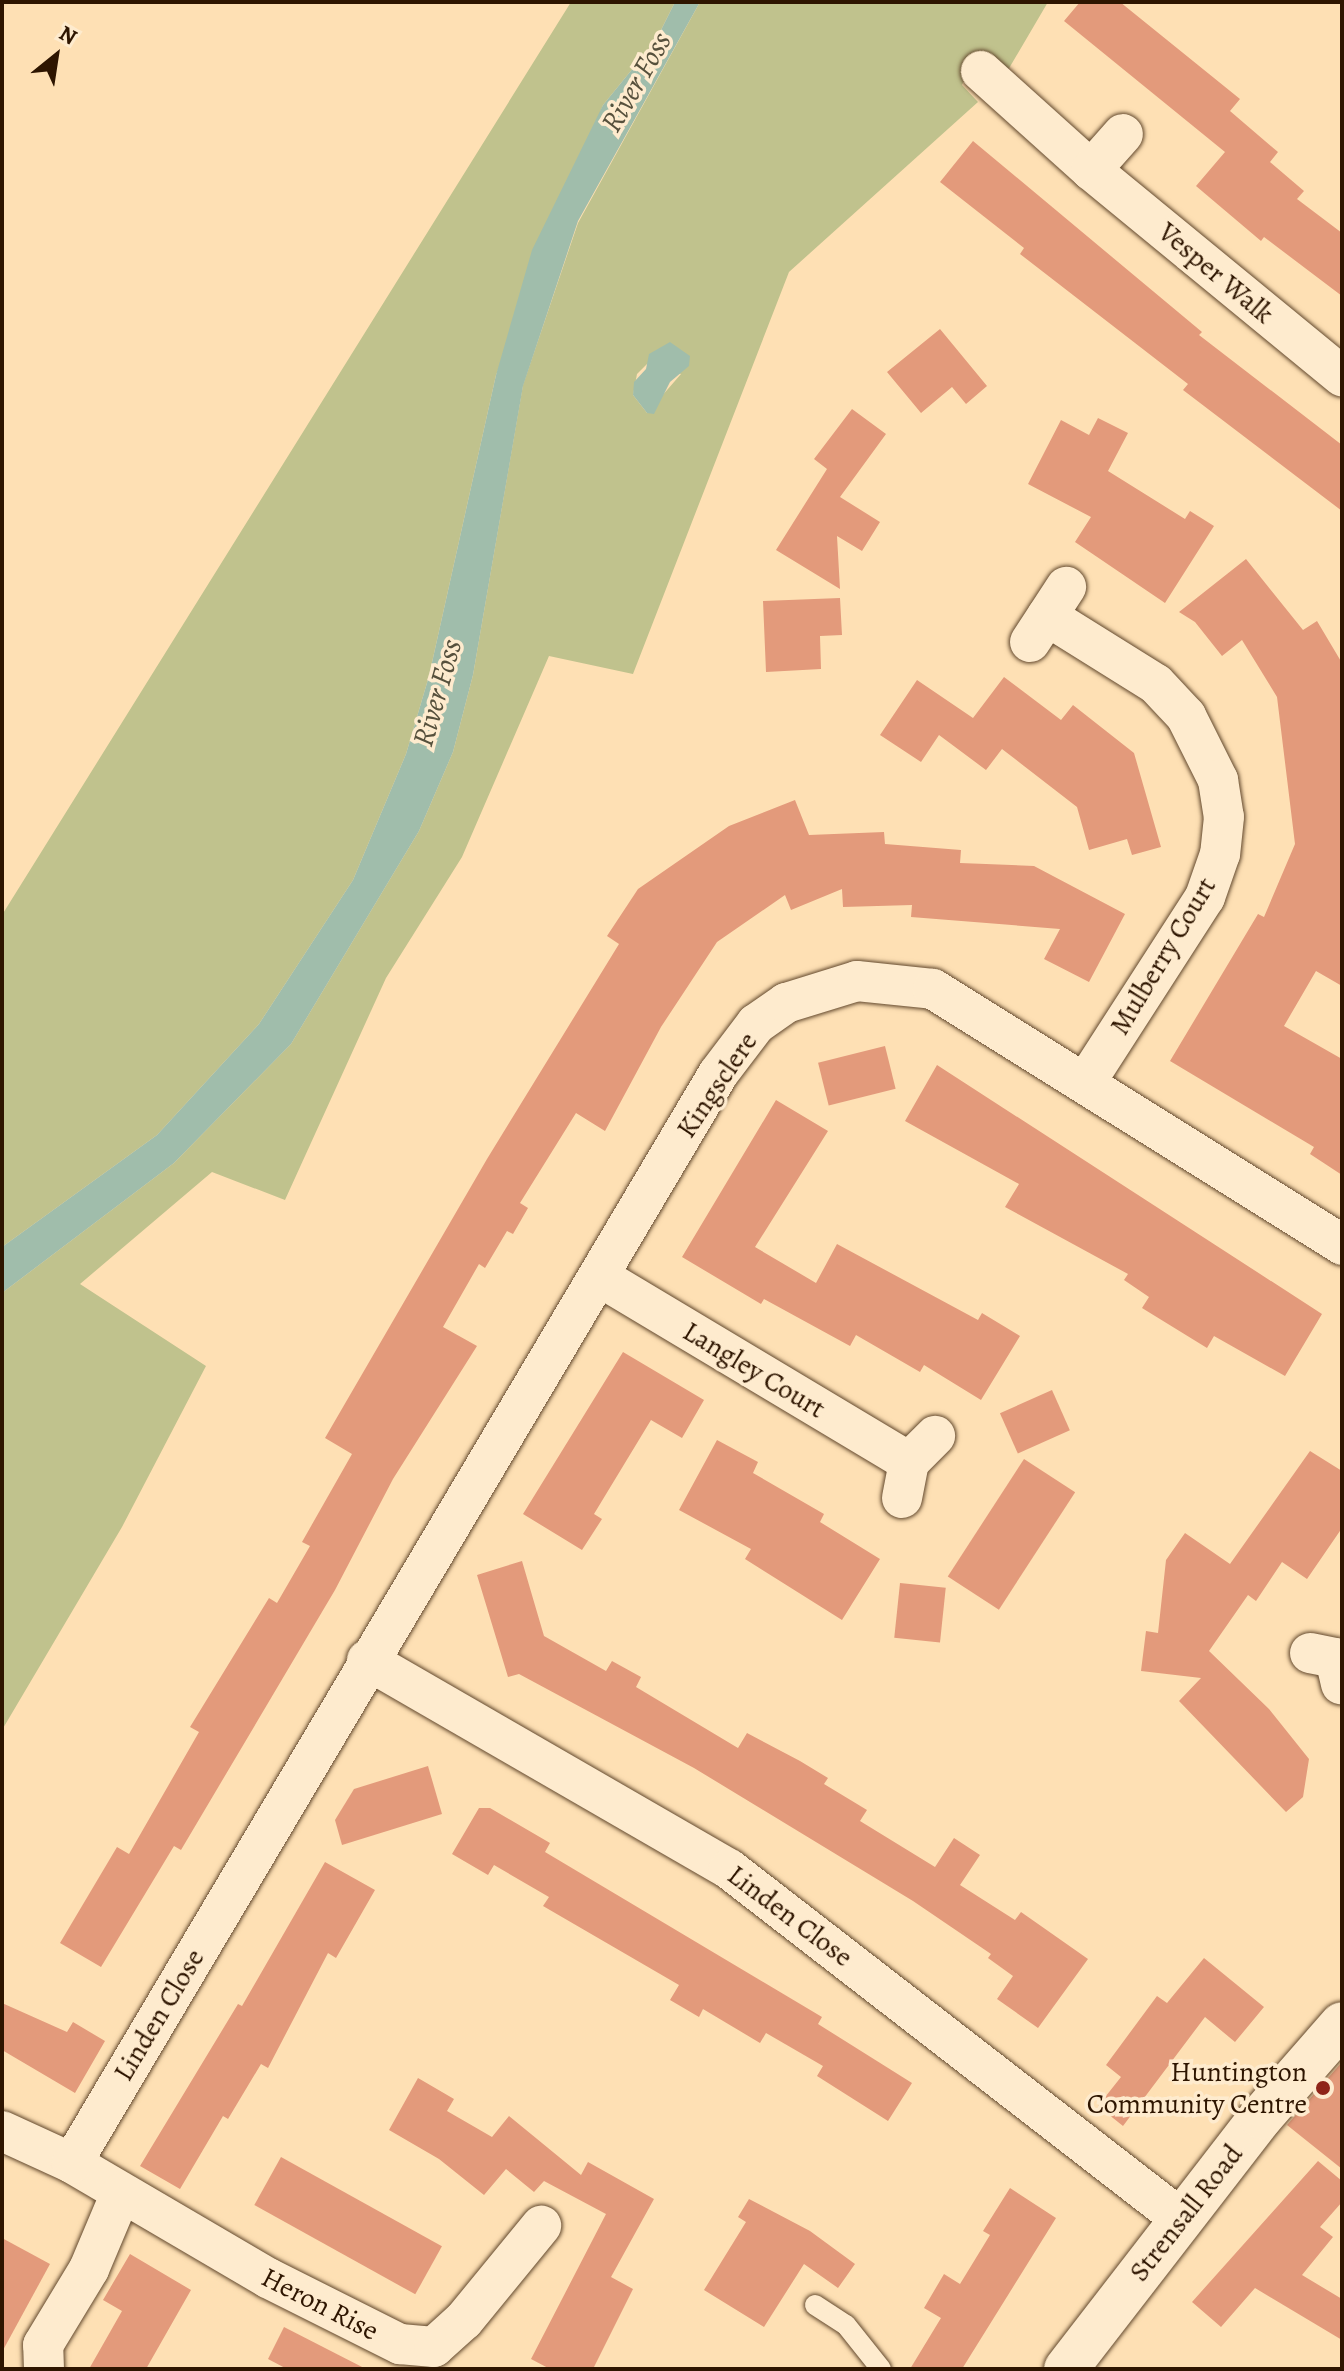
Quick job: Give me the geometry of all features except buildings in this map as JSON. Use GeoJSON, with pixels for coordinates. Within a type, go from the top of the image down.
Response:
{"type":"FeatureCollection","features":[{"type":"Feature","properties":{"kind":"street","name":"Vesper Walk"},"geometry":{"type":"LineString","coordinates":[[981,71],[1091,170],[1342,376]]}},
{"type":"Feature","properties":{"kind":"street"},"geometry":{"type":"LineString","coordinates":[[1091,170],[1123,134]]}},
{"type":"Feature","properties":{"kind":"street","name":"Mulberry Court"},"geometry":{"type":"LineString","coordinates":[[1048,615],[1156,684],[1186,716],[1218,780],[1224,817],[1220,854],[1205,897],[1086,1082]]}},
{"type":"Feature","properties":{"kind":"street","name":"Kingsclere"},"geometry":{"type":"LineString","coordinates":[[457,1515],[718,1074],[753,1029],[786,1003],[819,989],[870,981],[933,989],[1342,1245]]}},
{"type":"Feature","properties":{"kind":"street","name":"Langley Court"},"geometry":{"type":"LineString","coordinates":[[600,1277],[915,1465]]}},
{"type":"Feature","properties":{"kind":"street","name":"Linden Close"},"geometry":{"type":"LineString","coordinates":[[72,2163],[367,1660],[457,1515]]}},
{"type":"Feature","properties":{"kind":"street","name":"Linden Close"},"geometry":{"type":"LineString","coordinates":[[367,1660],[754,1886],[1181,2219]]}},
{"type":"Feature","properties":{"kind":"street","name":"Strensall Road"},"geometry":{"type":"LineString","coordinates":[[1066,2369],[1181,2219],[1342,2024]]}},
{"type":"Feature","properties":{"kind":"street","name":"Heron Rise"},"geometry":{"type":"LineString","coordinates":[[2,2131],[72,2163],[334,2314],[411,2345],[434,2347],[464,2320],[541,2226]]}},
{"type":"Feature","properties":{"kind":"street"},"geometry":{"type":"LineString","coordinates":[[44,2369],[43,2345],[89,2269],[121,2193]]}},
{"type":"Feature","properties":{"kind":"lane"},"geometry":{"type":"LineString","coordinates":[[815,2305],[846,2325],[881,2369]]}},
{"type":"Feature","properties":{"kind":"green space"},"geometry":{"type":"Polygon","coordinates":[[[571,2],[675,2],[656,40],[603,105],[496,375],[429,676],[406,754],[353,880],[259,1024],[157,1135],[2,1247],[2,915],[571,2]]]}},
{"type":"Feature","properties":{"kind":"green space"},"geometry":{"type":"Polygon","coordinates":[[[700,2],[1048,2],[1008,70],[971,66],[962,85],[978,102],[789,272],[633,674],[549,656],[462,857],[386,978],[285,1200],[212,1172],[80,1284],[206,1366],[122,1527],[2,1730],[2,1293],[174,1163],[291,1044],[419,831],[453,752],[473,675],[523,385],[578,223],[700,2]],[[649,362],[637,374],[633,395],[647,413],[681,374],[649,362]]]}},
{"type":"Feature","properties":{"kind":"water","name":"River Foss"},"geometry":{"type":"Polygon","coordinates":[[[675,2],[700,2],[578,221],[523,386],[473,675],[453,752],[419,831],[291,1044],[174,1163],[2,1293],[2,1247],[157,1135],[259,1024],[353,880],[406,754],[429,676],[496,375],[532,250],[603,105],[656,40],[675,2]]]}},
{"type":"Feature","properties":{"kind":"water"},"geometry":{"type":"Polygon","coordinates":[[[670,342],[690,356],[689,366],[670,382],[654,414],[647,413],[633,395],[634,382],[646,369],[649,354],[670,342]]]}},
{"type":"Feature","properties":{"kind":"place","name":"Huntington Community Centre"},"geometry":{"type":"Point","coordinates":[1323,2088]}}]}
